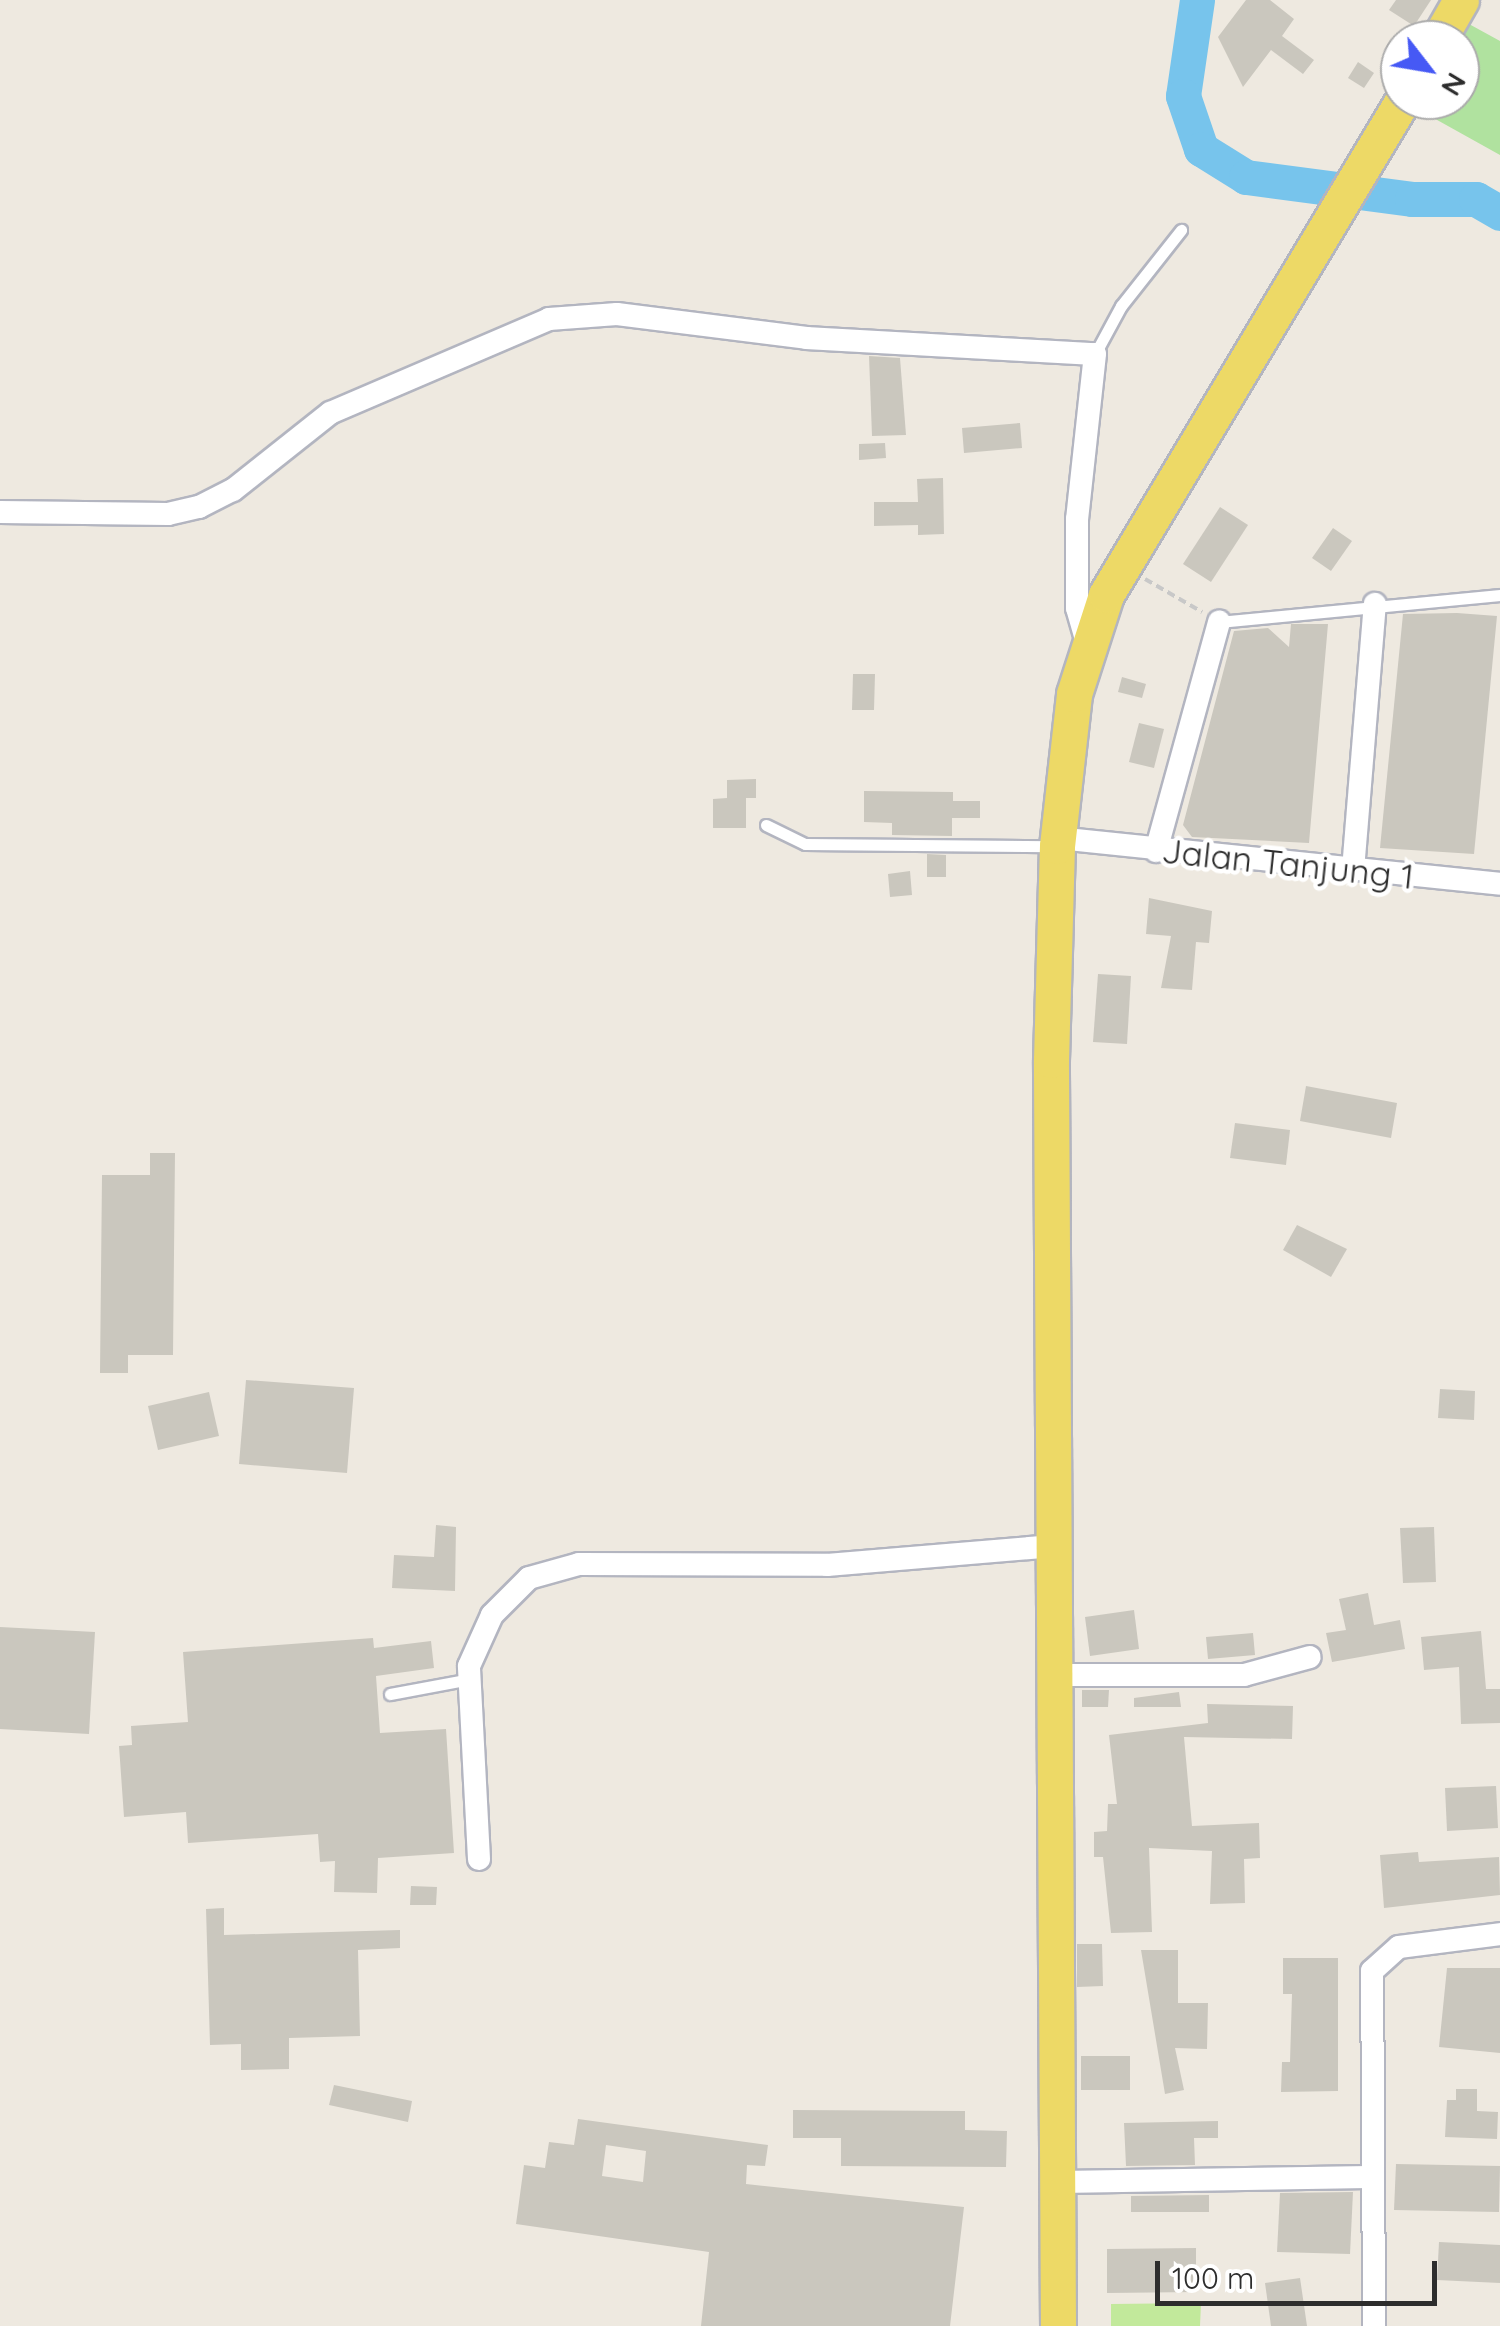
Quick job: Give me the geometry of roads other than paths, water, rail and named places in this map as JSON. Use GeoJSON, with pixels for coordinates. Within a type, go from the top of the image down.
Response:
{"type":"FeatureCollection","features":[{"type":"Feature","properties":{"kind":"main road"},"geometry":{"type":"LineString","coordinates":[[1053,1423],[1064,1307],[1067,843],[1062,793],[1087,644],[1106,594],[1255,354],[1392,120]]}},
{"type":"Feature","properties":{"kind":"main road"},"geometry":{"type":"LineString","coordinates":[[1058,2326],[1052,1675],[1055,906],[1099,666],[1139,576],[1255,354]]}},
{"type":"Feature","properties":{"kind":"street"},"geometry":{"type":"LineString","coordinates":[[0,512],[168,514],[199,507],[234,490],[330,413],[549,319],[618,314],[806,338],[1094,354],[1076,536],[1077,608],[1087,644]]}},
{"type":"Feature","properties":{"kind":"street"},"geometry":{"type":"LineString","coordinates":[[1354,870],[1374,604]]}},
{"type":"Feature","properties":{"kind":"street"},"geometry":{"type":"LineString","coordinates":[[1156,851],[1219,622]]}},
{"type":"Feature","properties":{"kind":"street","name":"Jalan Tanjung 1"},"geometry":{"type":"LineString","coordinates":[[1067,843],[1500,884]]}},
{"type":"Feature","properties":{"kind":"street"},"geometry":{"type":"LineString","coordinates":[[478,1859],[472,1651],[492,1615],[529,1578],[551,1570],[827,1565],[1052,1546]]}},
{"type":"Feature","properties":{"kind":"street"},"geometry":{"type":"LineString","coordinates":[[1052,1675],[1244,1674],[1310,1658]]}},
{"type":"Feature","properties":{"kind":"street"},"geometry":{"type":"LineString","coordinates":[[1374,2326],[1372,1971],[1399,1947],[1500,1934]]}},
{"type":"Feature","properties":{"kind":"street"},"geometry":{"type":"LineString","coordinates":[[1056,2182],[1373,2177]]}},
{"type":"Feature","properties":{"kind":"lane"},"geometry":{"type":"LineString","coordinates":[[1094,354],[1121,306],[1181,230]]}},
{"type":"Feature","properties":{"kind":"lane"},"geometry":{"type":"LineString","coordinates":[[1219,622],[1500,594]]}},
{"type":"Feature","properties":{"kind":"lane"},"geometry":{"type":"LineString","coordinates":[[766,825],[804,844],[1067,843]]}},
{"type":"Feature","properties":{"kind":"lane"},"geometry":{"type":"LineString","coordinates":[[390,1694],[470,1679]]}},
{"type":"Feature","properties":{"kind":"waterway"},"geometry":{"type":"LineString","coordinates":[[1197,0],[1183,96],[1201,149],[1246,177],[1412,199],[1476,199],[1500,213]]}}]}
